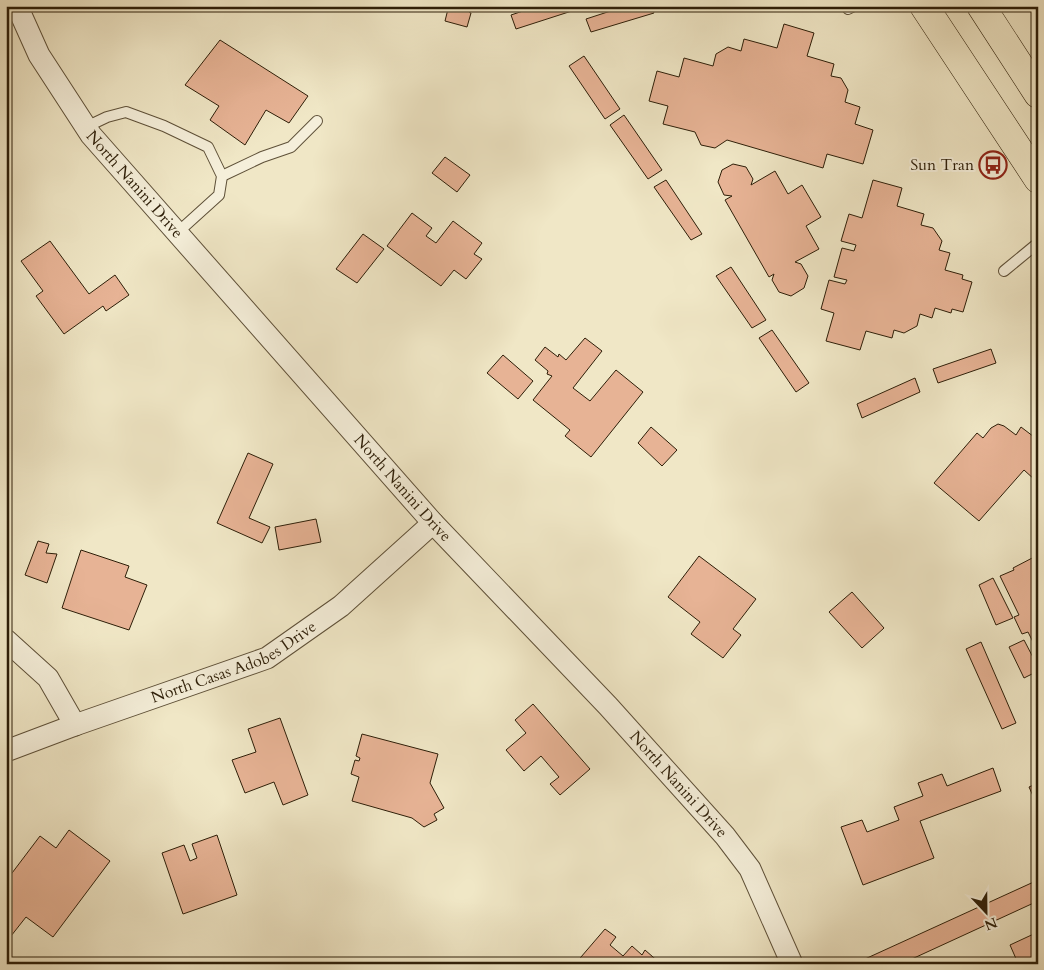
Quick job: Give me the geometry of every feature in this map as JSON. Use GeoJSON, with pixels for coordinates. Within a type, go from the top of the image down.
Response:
{"type":"FeatureCollection","features":[{"type":"Feature","properties":{"kind":"highway"},"geometry":{"type":"LineString","coordinates":[[924,6],[1038,179]]}},
{"type":"Feature","properties":{"kind":"highway"},"geometry":{"type":"LineString","coordinates":[[980,6],[1038,94]]}},
{"type":"Feature","properties":{"kind":"street","name":"North Nanini Drive"},"geometry":{"type":"LineString","coordinates":[[17,6],[39,56],[91,136],[433,524],[608,706],[725,836],[750,869],[792,964]]}},
{"type":"Feature","properties":{"kind":"street","name":"North Casas Adobes Drive"},"geometry":{"type":"LineString","coordinates":[[6,751],[266,658],[341,606],[433,524]]}},
{"type":"Feature","properties":{"kind":"street"},"geometry":{"type":"LineString","coordinates":[[6,640],[48,678],[75,725]]}},
{"type":"Feature","properties":{"kind":"lane"},"geometry":{"type":"LineString","coordinates":[[86,127],[107,117],[126,112],[164,126],[208,147],[222,176],[219,195],[177,233]]}},
{"type":"Feature","properties":{"kind":"lane"},"geometry":{"type":"LineString","coordinates":[[222,176],[262,157],[291,147],[317,121]]}},
{"type":"Feature","properties":{"kind":"lane"},"geometry":{"type":"LineString","coordinates":[[1004,271],[1038,243]]}},
{"type":"Feature","properties":{"kind":"building"},"geometry":{"type":"Polygon","coordinates":[[[470,6],[469,12],[471,13],[467,27],[445,21],[448,9],[438,7],[470,6]]]}},
{"type":"Feature","properties":{"kind":"building"},"geometry":{"type":"Polygon","coordinates":[[[538,6],[577,6],[578,9],[516,29],[511,15],[538,6]]]}},
{"type":"Feature","properties":{"kind":"building"},"geometry":{"type":"Polygon","coordinates":[[[626,6],[651,6],[654,13],[591,32],[586,19],[626,6]]]}},
{"type":"Feature","properties":{"kind":"building"},"geometry":{"type":"Polygon","coordinates":[[[784,24],[814,33],[807,56],[834,64],[831,76],[841,78],[848,90],[845,102],[860,107],[855,124],[873,130],[863,164],[827,154],[823,168],[727,140],[715,148],[701,145],[695,132],[663,124],[668,106],[649,101],[657,71],[679,77],[684,58],[713,66],[716,54],[728,47],[741,51],[744,39],[777,48],[784,24]]]}},
{"type":"Feature","properties":{"kind":"building"},"geometry":{"type":"Polygon","coordinates":[[[220,40],[308,96],[289,123],[266,110],[245,145],[210,120],[219,106],[185,85],[220,40]]]}},
{"type":"Feature","properties":{"kind":"building"},"geometry":{"type":"Polygon","coordinates":[[[584,56],[620,109],[605,119],[569,66],[584,56]]]}},
{"type":"Feature","properties":{"kind":"building"},"geometry":{"type":"Polygon","coordinates":[[[624,115],[662,170],[648,179],[610,125],[624,115]]]}},
{"type":"Feature","properties":{"kind":"building"},"geometry":{"type":"Polygon","coordinates":[[[445,157],[470,175],[457,192],[432,173],[445,157]]]}},
{"type":"Feature","properties":{"kind":"building"},"geometry":{"type":"Polygon","coordinates":[[[733,164],[746,167],[753,179],[751,185],[775,171],[788,194],[802,185],[821,217],[806,226],[819,249],[795,262],[801,264],[808,276],[804,288],[791,296],[779,292],[772,280],[774,274],[769,277],[725,200],[732,196],[724,195],[718,182],[722,170],[733,164]]]}},
{"type":"Feature","properties":{"kind":"building"},"geometry":{"type":"Polygon","coordinates":[[[666,180],[702,234],[691,240],[654,187],[666,180]]]}},
{"type":"Feature","properties":{"kind":"building"},"geometry":{"type":"Polygon","coordinates":[[[873,180],[902,188],[897,206],[924,214],[921,225],[933,228],[942,241],[939,250],[950,253],[945,270],[963,275],[962,279],[972,282],[963,312],[952,309],[951,313],[935,308],[932,318],[920,314],[917,326],[904,333],[894,330],[892,338],[866,331],[860,350],[826,341],[834,313],[821,309],[829,280],[845,284],[847,280],[834,277],[842,248],[854,251],[856,245],[841,241],[849,214],[862,218],[873,180]]]}},
{"type":"Feature","properties":{"kind":"building"},"geometry":{"type":"Polygon","coordinates":[[[412,213],[432,228],[426,236],[436,243],[453,221],[482,243],[474,254],[482,259],[466,279],[454,270],[441,286],[387,246],[412,213]]]}},
{"type":"Feature","properties":{"kind":"building"},"geometry":{"type":"Polygon","coordinates":[[[363,234],[384,249],[357,283],[336,269],[363,234]]]}},
{"type":"Feature","properties":{"kind":"building"},"geometry":{"type":"Polygon","coordinates":[[[50,241],[89,294],[115,275],[129,295],[106,311],[103,306],[64,334],[36,296],[43,291],[21,261],[50,241]]]}},
{"type":"Feature","properties":{"kind":"building"},"geometry":{"type":"Polygon","coordinates":[[[731,267],[766,320],[752,328],[716,276],[731,267]]]}},
{"type":"Feature","properties":{"kind":"building"},"geometry":{"type":"Polygon","coordinates":[[[772,330],[809,383],[796,392],[759,338],[772,330]]]}},
{"type":"Feature","properties":{"kind":"building"},"geometry":{"type":"Polygon","coordinates":[[[585,338],[602,351],[573,388],[590,401],[616,370],[643,392],[591,457],[565,436],[570,430],[533,400],[552,376],[547,374],[548,371],[535,360],[545,347],[558,357],[559,354],[566,360],[585,338]]]}},
{"type":"Feature","properties":{"kind":"building"},"geometry":{"type":"Polygon","coordinates":[[[991,349],[996,363],[938,383],[933,369],[991,349]]]}},
{"type":"Feature","properties":{"kind":"building"},"geometry":{"type":"Polygon","coordinates":[[[503,355],[533,381],[518,399],[487,373],[503,355]]]}},
{"type":"Feature","properties":{"kind":"building"},"geometry":{"type":"Polygon","coordinates":[[[915,378],[920,392],[862,418],[857,404],[915,378]]]}},
{"type":"Feature","properties":{"kind":"building"},"geometry":{"type":"Polygon","coordinates":[[[998,424],[1016,435],[1021,427],[1038,440],[1038,477],[1035,480],[1024,470],[979,521],[934,483],[977,433],[983,438],[991,428],[998,424]]]}},
{"type":"Feature","properties":{"kind":"building"},"geometry":{"type":"Polygon","coordinates":[[[651,427],[677,450],[662,466],[638,443],[651,427]]]}},
{"type":"Feature","properties":{"kind":"building"},"geometry":{"type":"Polygon","coordinates":[[[248,453],[273,464],[249,518],[270,527],[262,543],[217,523],[248,453]]]}},
{"type":"Feature","properties":{"kind":"building"},"geometry":{"type":"Polygon","coordinates":[[[316,519],[321,542],[279,550],[275,527],[316,519]]]}},
{"type":"Feature","properties":{"kind":"building"},"geometry":{"type":"Polygon","coordinates":[[[38,541],[49,544],[46,553],[57,554],[47,583],[25,575],[38,541]]]}},
{"type":"Feature","properties":{"kind":"building"},"geometry":{"type":"Polygon","coordinates":[[[81,550],[129,566],[125,577],[147,585],[129,630],[62,608],[81,550]]]}},
{"type":"Feature","properties":{"kind":"building"},"geometry":{"type":"Polygon","coordinates":[[[1038,555],[1038,652],[1028,632],[1022,634],[1014,617],[1019,615],[1000,576],[1014,570],[1013,568],[1038,555]]]}},
{"type":"Feature","properties":{"kind":"building"},"geometry":{"type":"Polygon","coordinates":[[[699,556],[756,599],[733,629],[741,635],[723,658],[691,634],[700,622],[668,597],[699,556]]]}},
{"type":"Feature","properties":{"kind":"building"},"geometry":{"type":"Polygon","coordinates":[[[993,578],[1013,618],[996,625],[979,585],[993,578]]]}},
{"type":"Feature","properties":{"kind":"building"},"geometry":{"type":"Polygon","coordinates":[[[852,592],[884,628],[862,648],[829,612],[852,592]]]}},
{"type":"Feature","properties":{"kind":"building"},"geometry":{"type":"Polygon","coordinates":[[[1024,640],[1038,667],[1038,671],[1024,678],[1009,647],[1024,640]]]}},
{"type":"Feature","properties":{"kind":"building"},"geometry":{"type":"Polygon","coordinates":[[[981,642],[1016,723],[1002,729],[966,649],[981,642]]]}},
{"type":"Feature","properties":{"kind":"building"},"geometry":{"type":"Polygon","coordinates":[[[533,704],[590,769],[560,795],[550,784],[559,777],[541,756],[524,771],[506,750],[526,733],[515,720],[533,704]]]}},
{"type":"Feature","properties":{"kind":"building"},"geometry":{"type":"Polygon","coordinates":[[[280,718],[308,795],[283,805],[274,782],[245,793],[232,760],[256,752],[248,729],[280,718]]]}},
{"type":"Feature","properties":{"kind":"building"},"geometry":{"type":"Polygon","coordinates":[[[362,734],[438,754],[430,783],[444,808],[434,814],[437,820],[424,827],[412,818],[352,801],[359,777],[351,774],[355,760],[359,761],[360,758],[356,756],[362,734]]]}},
{"type":"Feature","properties":{"kind":"building"},"geometry":{"type":"Polygon","coordinates":[[[993,768],[1001,791],[920,821],[934,858],[863,885],[841,827],[862,820],[867,832],[899,820],[894,807],[923,796],[918,783],[942,774],[947,786],[993,768]]]}},
{"type":"Feature","properties":{"kind":"building"},"geometry":{"type":"Polygon","coordinates":[[[1038,783],[1038,807],[1029,787],[1038,783]]]}},
{"type":"Feature","properties":{"kind":"building"},"geometry":{"type":"Polygon","coordinates":[[[69,830],[110,861],[53,937],[26,917],[11,936],[6,932],[6,881],[40,836],[56,848],[69,830]]]}},
{"type":"Feature","properties":{"kind":"building"},"geometry":{"type":"Polygon","coordinates":[[[217,835],[237,895],[183,914],[162,853],[184,845],[190,861],[197,858],[192,844],[217,835]]]}},
{"type":"Feature","properties":{"kind":"building"},"geometry":{"type":"Polygon","coordinates":[[[1038,880],[1038,901],[901,964],[854,964],[1038,880]]]}},
{"type":"Feature","properties":{"kind":"building"},"geometry":{"type":"Polygon","coordinates":[[[605,929],[616,937],[610,945],[623,956],[632,946],[642,955],[645,950],[661,964],[575,964],[605,929]]]}},
{"type":"Feature","properties":{"kind":"building"},"geometry":{"type":"Polygon","coordinates":[[[1038,932],[1038,964],[1011,964],[1017,961],[1010,945],[1038,932]]]}},
{"type":"Feature","properties":{"kind":"place","name":"Sun Tran"},"geometry":{"type":"Point","coordinates":[993,165]}}]}
